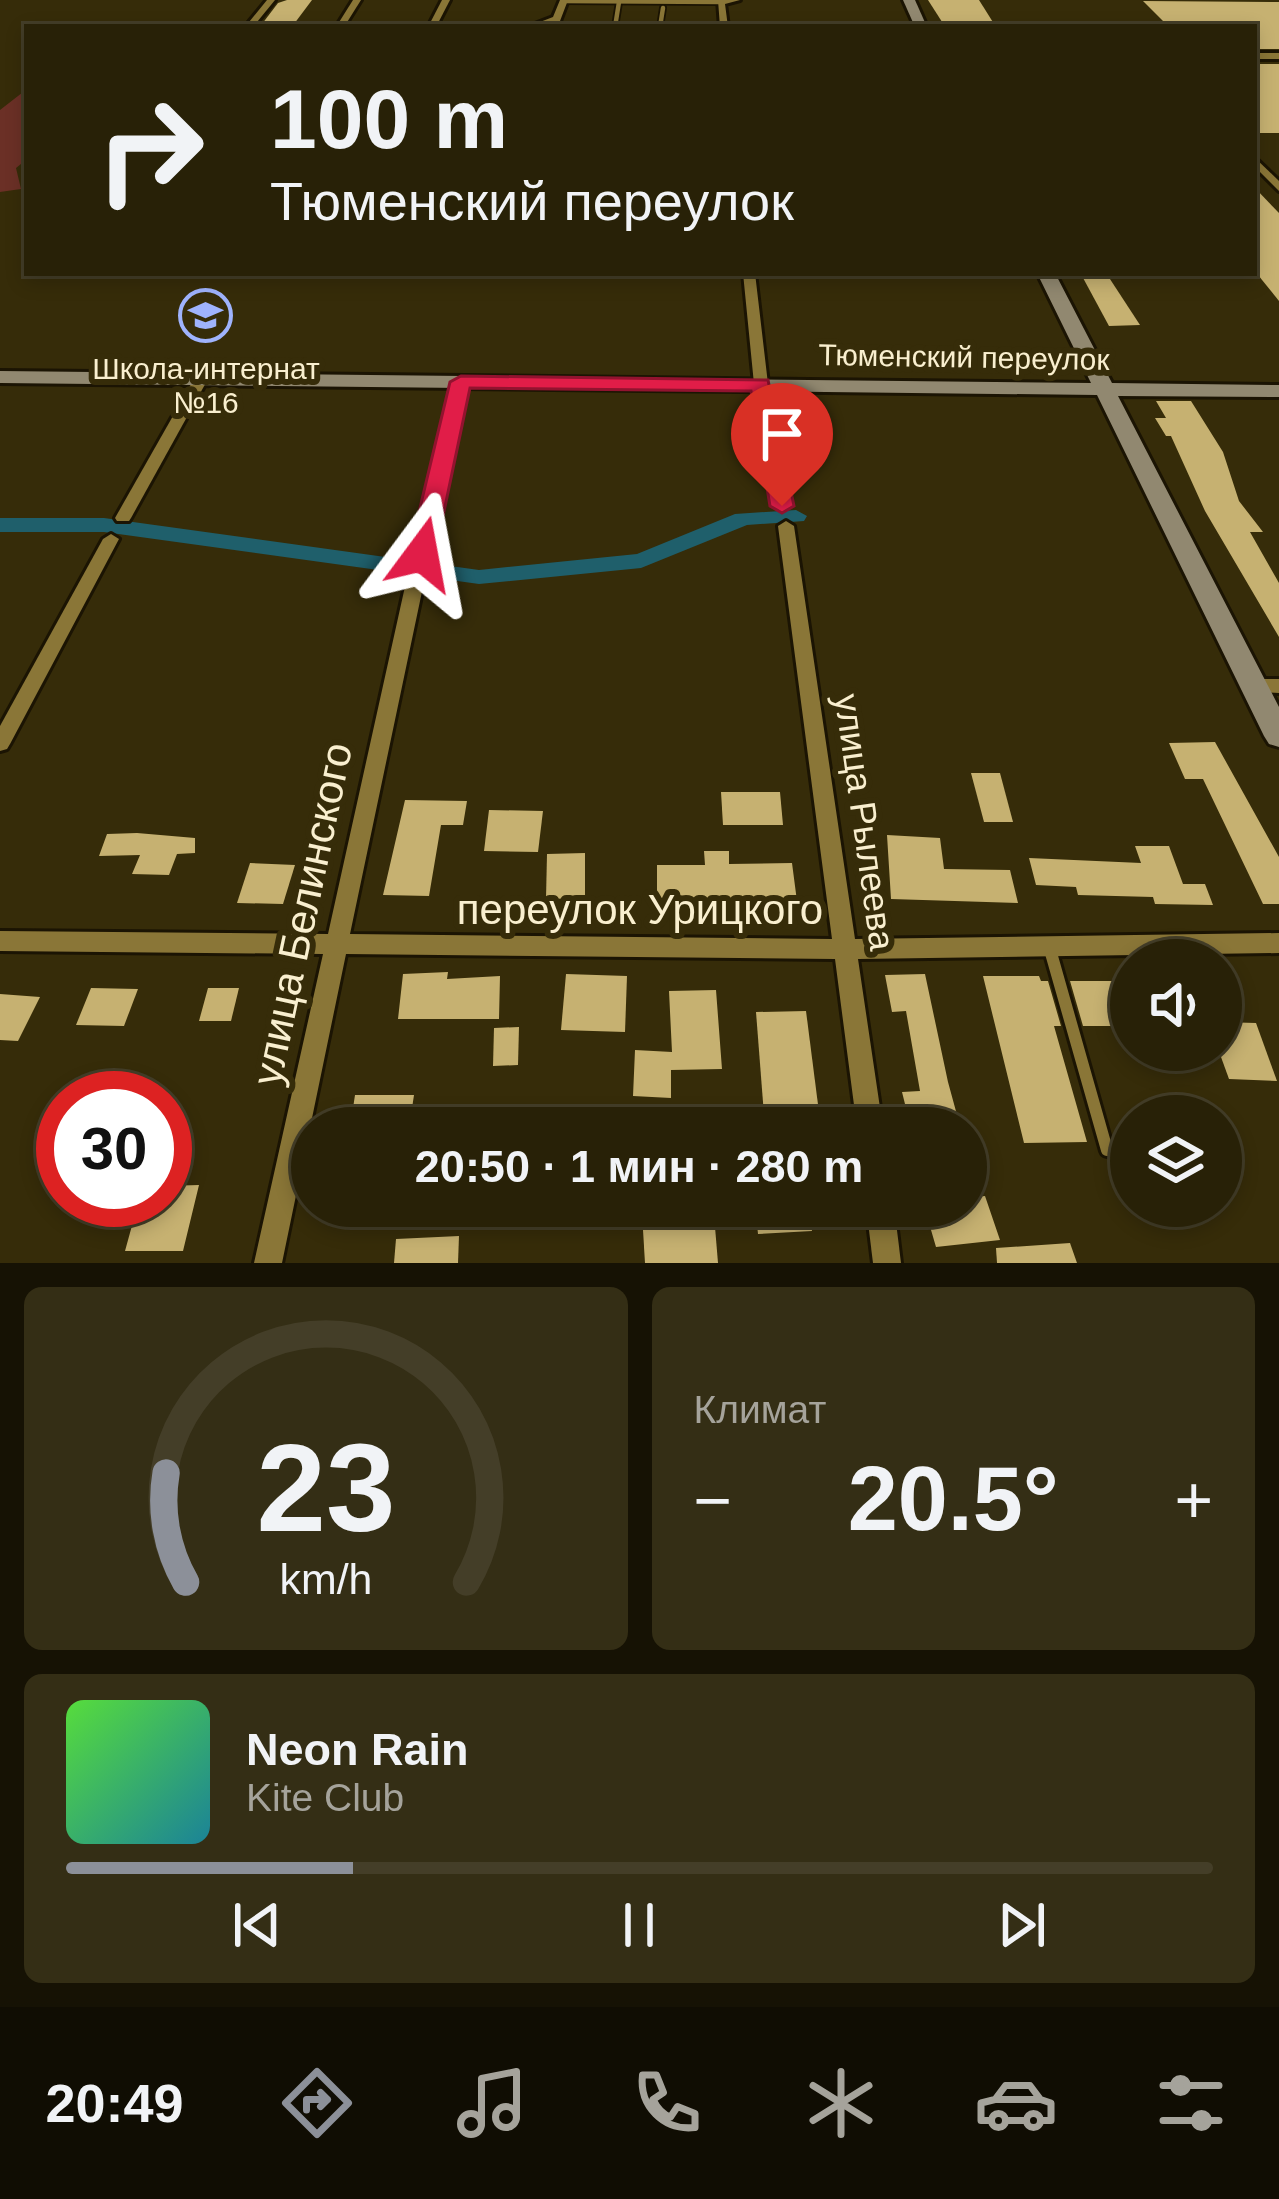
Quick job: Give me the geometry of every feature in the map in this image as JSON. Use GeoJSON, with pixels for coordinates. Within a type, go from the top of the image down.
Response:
{"type":"FeatureCollection","features":[{"type":"Feature","properties":{"kind":"street"},"geometry":{"type":"LineString","coordinates":[[252,24],[272,0]]}},
{"type":"Feature","properties":{"kind":"street"},"geometry":{"type":"LineString","coordinates":[[541,24],[557,19],[564,0]]}},
{"type":"Feature","properties":{"kind":"street"},"geometry":{"type":"LineString","coordinates":[[721,2],[736,0]]}},
{"type":"Feature","properties":{"kind":"street"},"geometry":{"type":"LineString","coordinates":[[1257,163],[1279,188]]}},
{"type":"Feature","properties":{"kind":"street","name":"улица Рылеева"},"geometry":{"type":"LineString","coordinates":[[749,276],[761,384],[867,1107]]}},
{"type":"Feature","properties":{"kind":"street"},"geometry":{"type":"LineString","coordinates":[[1048,276],[1266,686],[1279,736]]}},
{"type":"Feature","properties":{"kind":"street","name":"Тюменский переулок"},"geometry":{"type":"LineString","coordinates":[[0,377],[1279,391]]}},
{"type":"Feature","properties":{"kind":"street"},"geometry":{"type":"LineString","coordinates":[[123,518],[201,379]]}},
{"type":"Feature","properties":{"kind":"street"},"geometry":{"type":"LineString","coordinates":[[422,554],[461,382]]}},
{"type":"Feature","properties":{"kind":"street"},"geometry":{"type":"LineString","coordinates":[[0,744],[111,539]]}},
{"type":"Feature","properties":{"kind":"street","name":"улица Белинского"},"geometry":{"type":"LineString","coordinates":[[268,1263],[416,582]]}},
{"type":"Feature","properties":{"kind":"street","name":"переулок Урицкого"},"geometry":{"type":"LineString","coordinates":[[0,941],[333,948],[847,949],[1279,943]]}},
{"type":"Feature","properties":{"kind":"street"},"geometry":{"type":"LineString","coordinates":[[883,1227],[887,1263]]}},
{"type":"Feature","properties":{"kind":"lane"},"geometry":{"type":"LineString","coordinates":[[564,0],[721,2]]}},
{"type":"Feature","properties":{"kind":"lane"},"geometry":{"type":"LineString","coordinates":[[660,24],[663,8]]}},
{"type":"Feature","properties":{"kind":"lane"},"geometry":{"type":"LineString","coordinates":[[1049,946],[1107,1150]]}},
{"type":"Feature","properties":{"kind":"shaded area"},"geometry":{"type":"Polygon","coordinates":[[[24,91],[24,161],[16,168],[21,189],[0,192],[0,110],[24,91]]]}},
{"type":"Feature","properties":{"kind":"building"},"geometry":{"type":"Polygon","coordinates":[[[312,0],[294,24],[262,24],[278,3],[312,0]]]}},
{"type":"Feature","properties":{"kind":"building"},"geometry":{"type":"Polygon","coordinates":[[[928,0],[979,0],[994,24],[943,24],[928,0]]]}},
{"type":"Feature","properties":{"kind":"building"},"geometry":{"type":"Polygon","coordinates":[[[1143,1],[1279,2],[1279,49],[1257,49],[1257,24],[1163,21],[1143,1]]]}},
{"type":"Feature","properties":{"kind":"building"},"geometry":{"type":"Polygon","coordinates":[[[1257,64],[1279,64],[1279,133],[1257,133],[1257,64]]]}},
{"type":"Feature","properties":{"kind":"building"},"geometry":{"type":"Polygon","coordinates":[[[1257,190],[1279,213],[1279,301],[1257,274],[1257,190]]]}},
{"type":"Feature","properties":{"kind":"building"},"geometry":{"type":"Polygon","coordinates":[[[1082,276],[1108,276],[1140,325],[1109,326],[1082,276]]]}},
{"type":"Feature","properties":{"kind":"building"},"geometry":{"type":"Polygon","coordinates":[[[1156,401],[1191,401],[1223,452],[1239,501],[1263,532],[1250,532],[1279,583],[1279,637],[1205,511],[1171,436],[1166,436],[1155,418],[1166,418],[1156,401]]]}},
{"type":"Feature","properties":{"kind":"building"},"geometry":{"type":"Polygon","coordinates":[[[1215,742],[1279,857],[1279,904],[1263,904],[1203,779],[1185,779],[1169,743],[1215,742]]]}},
{"type":"Feature","properties":{"kind":"building"},"geometry":{"type":"Polygon","coordinates":[[[971,773],[1000,773],[1013,822],[984,822],[971,773]]]}},
{"type":"Feature","properties":{"kind":"building"},"geometry":{"type":"Polygon","coordinates":[[[721,792],[780,792],[783,825],[723,825],[721,792]]]}},
{"type":"Feature","properties":{"kind":"building"},"geometry":{"type":"Polygon","coordinates":[[[405,800],[467,801],[463,825],[441,825],[429,896],[383,895],[405,800]]]}},
{"type":"Feature","properties":{"kind":"building"},"geometry":{"type":"Polygon","coordinates":[[[489,810],[543,811],[538,852],[484,851],[489,810]]]}},
{"type":"Feature","properties":{"kind":"building"},"geometry":{"type":"Polygon","coordinates":[[[107,834],[195,838],[195,853],[177,854],[169,875],[132,874],[140,855],[99,856],[107,834]]]}},
{"type":"Feature","properties":{"kind":"building"},"geometry":{"type":"Polygon","coordinates":[[[887,835],[940,838],[944,869],[1010,870],[1018,903],[891,899],[887,835]]]}},
{"type":"Feature","properties":{"kind":"building"},"geometry":{"type":"Polygon","coordinates":[[[1135,846],[1169,846],[1183,884],[1205,884],[1213,905],[1155,904],[1153,897],[1078,895],[1076,887],[1036,885],[1029,858],[1141,863],[1135,846]]]}},
{"type":"Feature","properties":{"kind":"building"},"geometry":{"type":"Polygon","coordinates":[[[704,851],[729,851],[729,864],[792,863],[798,909],[657,905],[657,865],[705,865],[704,851]]]}},
{"type":"Feature","properties":{"kind":"building"},"geometry":{"type":"Polygon","coordinates":[[[585,853],[585,898],[546,899],[547,854],[585,853]]]}},
{"type":"Feature","properties":{"kind":"building"},"geometry":{"type":"Polygon","coordinates":[[[250,863],[295,865],[283,904],[237,903],[250,863]]]}},
{"type":"Feature","properties":{"kind":"building"},"geometry":{"type":"Polygon","coordinates":[[[448,972],[447,979],[500,976],[499,1019],[398,1019],[403,974],[448,972]]]}},
{"type":"Feature","properties":{"kind":"building"},"geometry":{"type":"Polygon","coordinates":[[[566,974],[627,976],[625,1032],[561,1030],[566,974]]]}},
{"type":"Feature","properties":{"kind":"building"},"geometry":{"type":"Polygon","coordinates":[[[925,974],[955,1107],[906,1107],[902,1092],[920,1091],[906,1011],[892,1012],[885,975],[925,974]]]}},
{"type":"Feature","properties":{"kind":"building"},"geometry":{"type":"Polygon","coordinates":[[[983,976],[1039,976],[1048,981],[1061,1026],[1054,1026],[1087,1142],[1024,1143],[983,976]]]}},
{"type":"Feature","properties":{"kind":"building"},"geometry":{"type":"Polygon","coordinates":[[[1070,981],[1110,981],[1110,1026],[1083,1026],[1070,981]]]}},
{"type":"Feature","properties":{"kind":"building"},"geometry":{"type":"Polygon","coordinates":[[[91,988],[138,989],[124,1026],[76,1025],[91,988]]]}},
{"type":"Feature","properties":{"kind":"building"},"geometry":{"type":"Polygon","coordinates":[[[208,988],[239,988],[231,1021],[199,1021],[208,988]]]}},
{"type":"Feature","properties":{"kind":"building"},"geometry":{"type":"Polygon","coordinates":[[[716,990],[722,1069],[671,1070],[671,1098],[633,1096],[635,1050],[672,1052],[669,991],[716,990]]]}},
{"type":"Feature","properties":{"kind":"building"},"geometry":{"type":"Polygon","coordinates":[[[0,994],[40,997],[18,1041],[0,1040],[0,994]]]}},
{"type":"Feature","properties":{"kind":"building"},"geometry":{"type":"Polygon","coordinates":[[[806,1011],[818,1107],[763,1107],[756,1012],[806,1011]]]}},
{"type":"Feature","properties":{"kind":"building"},"geometry":{"type":"Polygon","coordinates":[[[1242,1023],[1256,1023],[1277,1081],[1229,1079],[1226,1071],[1242,1071],[1242,1023]]]}},
{"type":"Feature","properties":{"kind":"building"},"geometry":{"type":"Polygon","coordinates":[[[519,1027],[518,1065],[493,1066],[494,1028],[519,1027]]]}},
{"type":"Feature","properties":{"kind":"building"},"geometry":{"type":"Polygon","coordinates":[[[355,1095],[414,1095],[412,1107],[353,1107],[355,1095]]]}},
{"type":"Feature","properties":{"kind":"building"},"geometry":{"type":"Polygon","coordinates":[[[192,1185],[199,1185],[192,1214],[192,1185]]]}},
{"type":"Feature","properties":{"kind":"building"},"geometry":{"type":"Polygon","coordinates":[[[987,1202],[1000,1240],[936,1247],[930,1227],[987,1227],[987,1202]]]}},
{"type":"Feature","properties":{"kind":"building"},"geometry":{"type":"Polygon","coordinates":[[[132,1227],[189,1227],[183,1251],[125,1251],[132,1227]]]}},
{"type":"Feature","properties":{"kind":"building"},"geometry":{"type":"Polygon","coordinates":[[[715,1227],[718,1263],[645,1263],[643,1230],[715,1227]]]}},
{"type":"Feature","properties":{"kind":"building"},"geometry":{"type":"Polygon","coordinates":[[[757,1227],[811,1227],[812,1231],[758,1234],[757,1227]]]}},
{"type":"Feature","properties":{"kind":"building"},"geometry":{"type":"Polygon","coordinates":[[[459,1236],[458,1263],[394,1263],[396,1239],[459,1236]]]}},
{"type":"Feature","properties":{"kind":"building"},"geometry":{"type":"Polygon","coordinates":[[[1070,1243],[1077,1263],[997,1263],[996,1248],[1070,1243]]]}},
{"type":"Feature","properties":{"kind":"waterway"},"geometry":{"type":"LineString","coordinates":[[0,525],[104,525],[479,577],[641,561],[743,519],[796,516]]}},
{"type":"Feature","properties":{"kind":"place","name":"Школа-интернат №16"},"geometry":{"type":"Point","coordinates":[206,316]}},
{"type":"Feature","properties":{"kind":"route"},"geometry":{"type":"LineString","coordinates":[[422,554],[461,382],[761,384],[782,506]]}}]}
